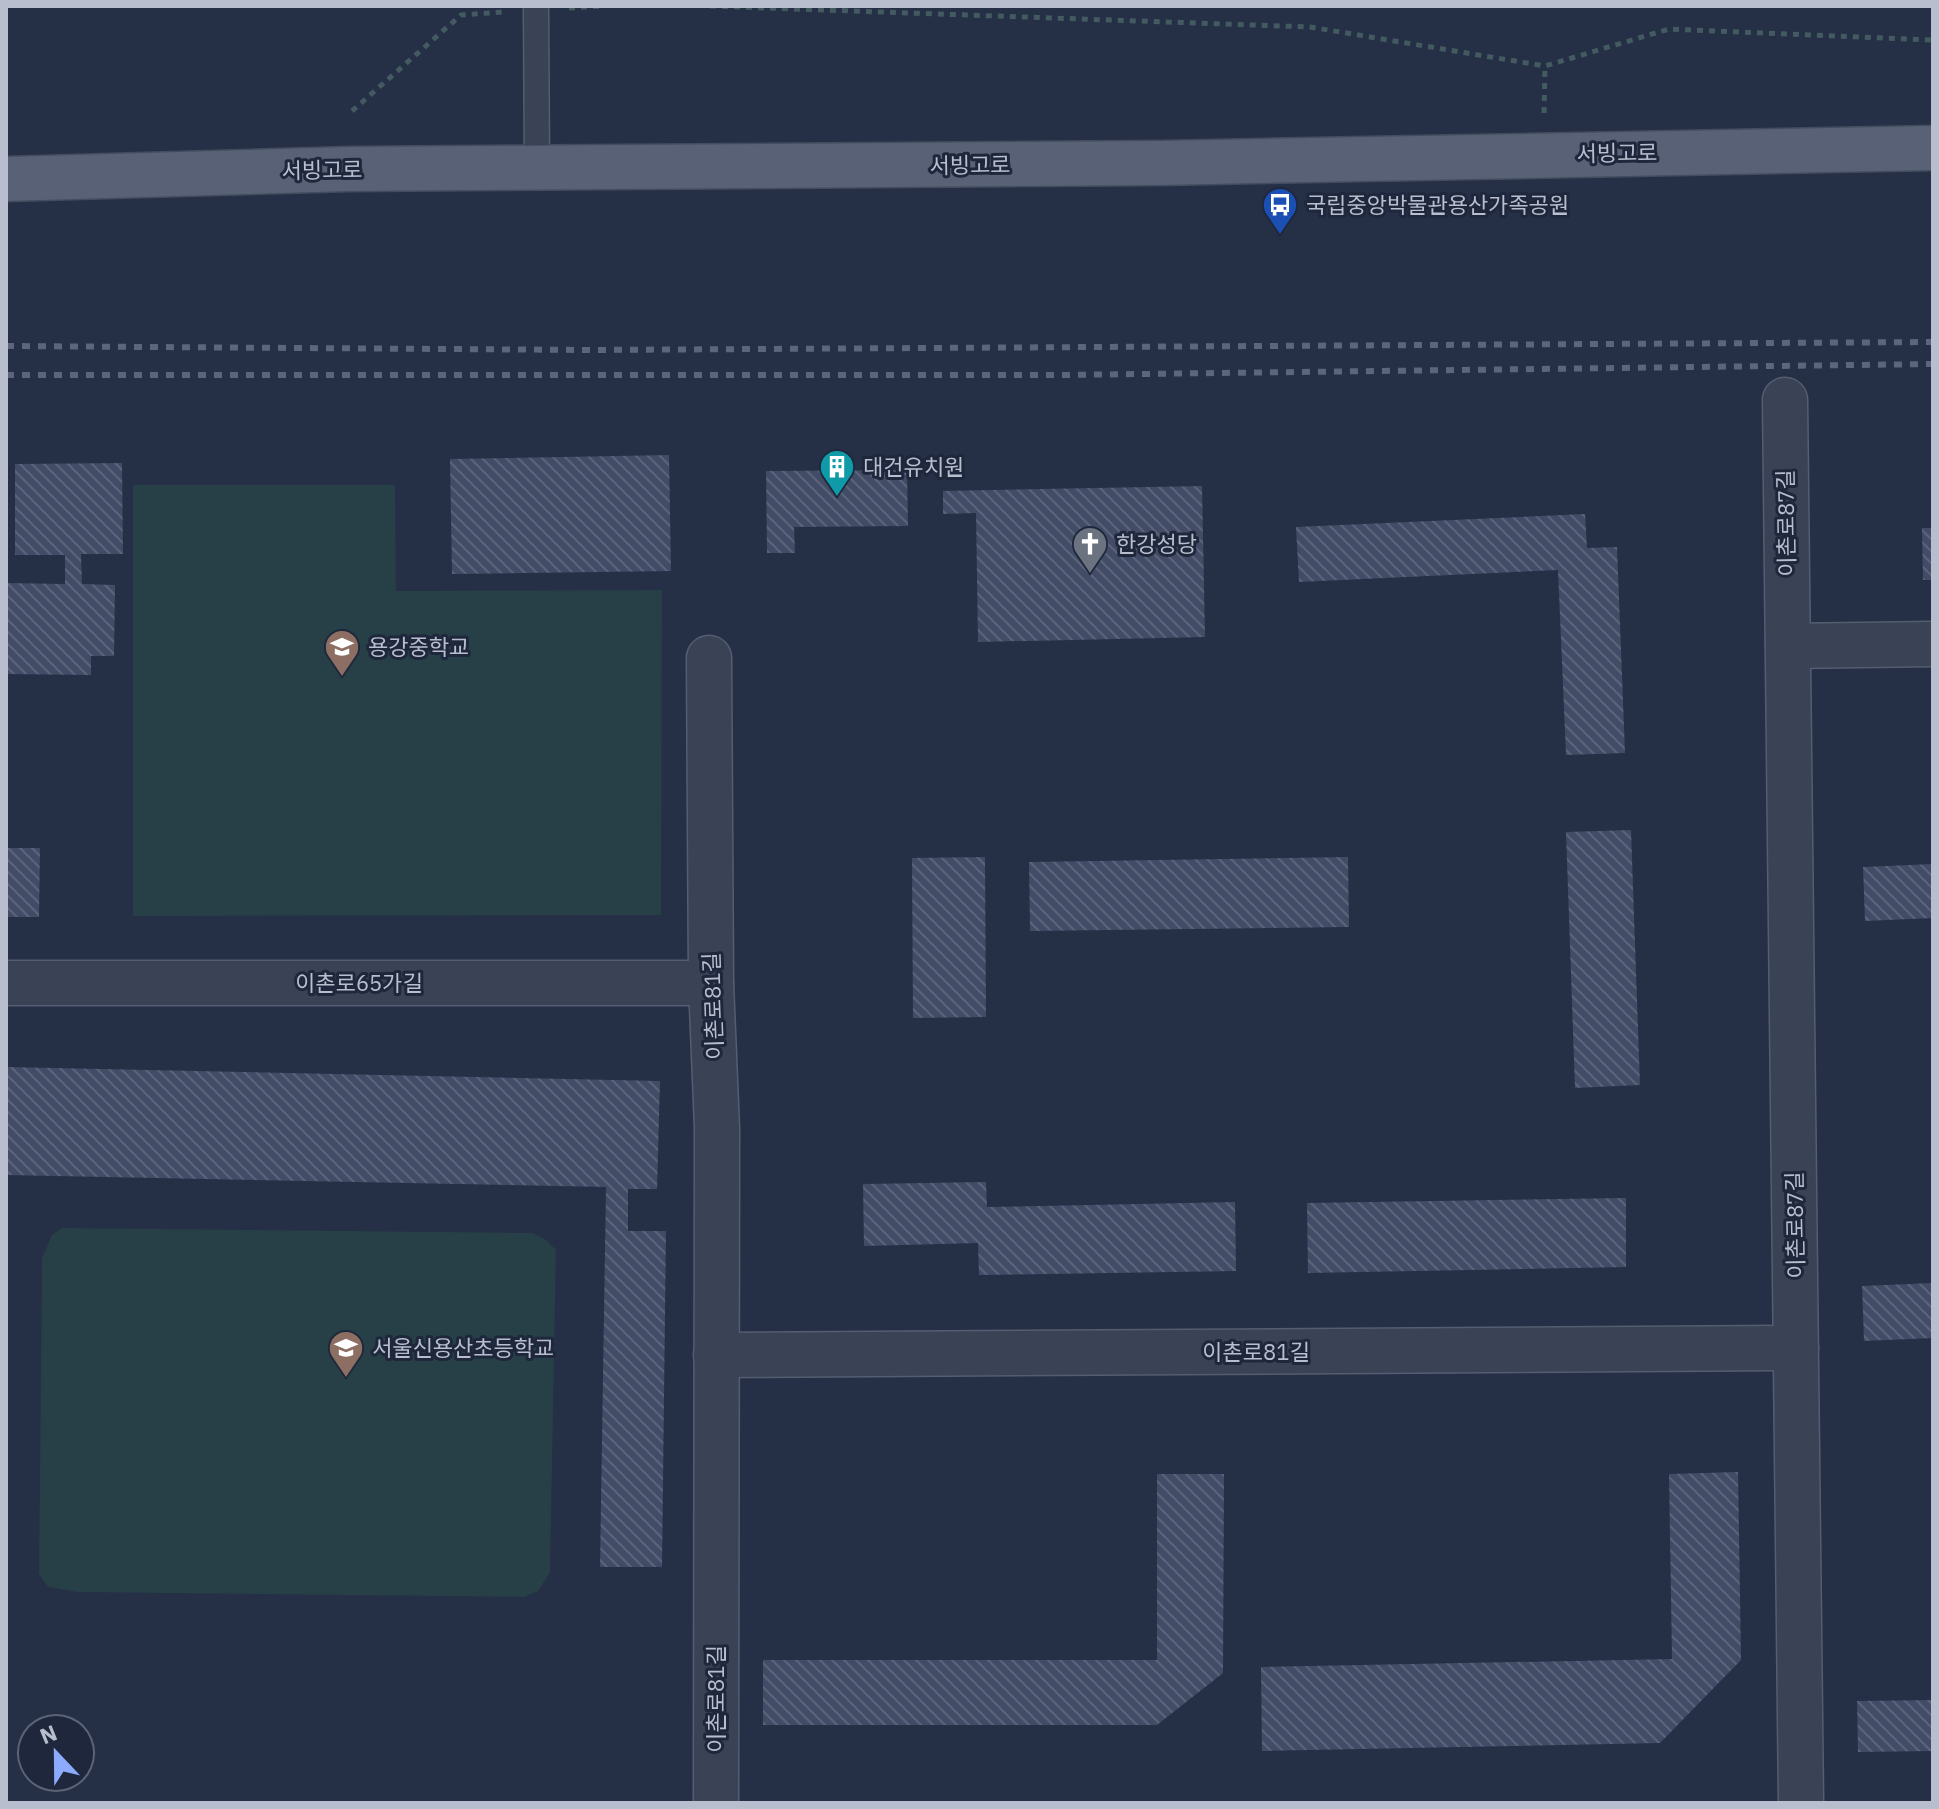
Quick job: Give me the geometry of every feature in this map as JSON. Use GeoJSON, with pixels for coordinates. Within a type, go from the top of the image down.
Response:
{"type":"FeatureCollection","features":[{"type":"Feature","properties":{"kind":"main road","name":"서빙고로"},"geometry":{"type":"LineString","coordinates":[[6,179],[349,169],[1160,163],[1933,148]]}},
{"type":"Feature","properties":{"kind":"street","name":"이촌로87길"},"geometry":{"type":"LineString","coordinates":[[1785,400],[1801,1803]]}},
{"type":"Feature","properties":{"kind":"street"},"geometry":{"type":"LineString","coordinates":[[1788,646],[1933,644]]}},
{"type":"Feature","properties":{"kind":"street","name":"이촌로81길"},"geometry":{"type":"LineString","coordinates":[[709,658],[711,983],[717,1128],[716,1803]]}},
{"type":"Feature","properties":{"kind":"street","name":"이촌로65가길"},"geometry":{"type":"LineString","coordinates":[[6,983],[711,983]]}},
{"type":"Feature","properties":{"kind":"street","name":"이촌로81길"},"geometry":{"type":"LineString","coordinates":[[716,1355],[1796,1348]]}},
{"type":"Feature","properties":{"kind":"lane"},"geometry":{"type":"LineString","coordinates":[[536,8],[537,170]]}},
{"type":"Feature","properties":{"kind":"path"},"geometry":{"type":"LineString","coordinates":[[352,111],[461,15],[602,6]]}},
{"type":"Feature","properties":{"kind":"path"},"geometry":{"type":"LineString","coordinates":[[710,6],[1310,27],[1545,66],[1669,29],[1933,40]]}},
{"type":"Feature","properties":{"kind":"shaded area"},"geometry":{"type":"Polygon","coordinates":[[[133,485],[395,485],[396,591],[662,590],[661,915],[133,916],[133,485]]]}},
{"type":"Feature","properties":{"kind":"shaded area"},"geometry":{"type":"Polygon","coordinates":[[[62,1228],[533,1233],[546,1240],[556,1250],[550,1573],[538,1591],[524,1597],[77,1592],[48,1587],[39,1574],[42,1258],[52,1235],[62,1228]]]}},
{"type":"Feature","properties":{"kind":"building"},"geometry":{"type":"Polygon","coordinates":[[[669,455],[671,571],[452,574],[450,459],[669,455]]]}},
{"type":"Feature","properties":{"kind":"building"},"geometry":{"type":"Polygon","coordinates":[[[122,463],[123,554],[81,554],[82,584],[115,585],[114,656],[91,656],[91,675],[6,674],[6,583],[65,584],[65,555],[15,555],[15,464],[122,463]]]}},
{"type":"Feature","properties":{"kind":"building","name":"대건유치원"},"geometry":{"type":"Polygon","coordinates":[[[907,470],[908,526],[794,527],[795,553],[767,553],[766,471],[907,470]]]}},
{"type":"Feature","properties":{"kind":"building","name":"한강성당"},"geometry":{"type":"Polygon","coordinates":[[[1202,486],[1205,637],[978,642],[976,513],[943,514],[943,491],[1202,486]]]}},
{"type":"Feature","properties":{"kind":"building"},"geometry":{"type":"Polygon","coordinates":[[[1585,514],[1587,548],[1617,547],[1625,753],[1566,755],[1558,570],[1299,582],[1296,527],[1585,514]]]}},
{"type":"Feature","properties":{"kind":"building"},"geometry":{"type":"Polygon","coordinates":[[[1922,528],[1933,528],[1933,580],[1923,580],[1922,528]]]}},
{"type":"Feature","properties":{"kind":"building"},"geometry":{"type":"Polygon","coordinates":[[[1631,830],[1640,1085],[1575,1088],[1566,832],[1631,830]]]}},
{"type":"Feature","properties":{"kind":"building"},"geometry":{"type":"Polygon","coordinates":[[[6,848],[40,848],[39,917],[6,917],[6,848]]]}},
{"type":"Feature","properties":{"kind":"building"},"geometry":{"type":"Polygon","coordinates":[[[985,857],[986,1017],[913,1018],[912,858],[985,857]]]}},
{"type":"Feature","properties":{"kind":"building"},"geometry":{"type":"Polygon","coordinates":[[[1348,857],[1349,927],[1030,931],[1029,862],[1348,857]]]}},
{"type":"Feature","properties":{"kind":"building"},"geometry":{"type":"Polygon","coordinates":[[[1933,864],[1933,918],[1865,921],[1863,867],[1933,864]]]}},
{"type":"Feature","properties":{"kind":"building"},"geometry":{"type":"Polygon","coordinates":[[[6,1067],[660,1081],[657,1189],[628,1189],[628,1231],[666,1231],[662,1567],[600,1567],[606,1187],[6,1175],[6,1067]]]}},
{"type":"Feature","properties":{"kind":"building"},"geometry":{"type":"Polygon","coordinates":[[[986,1182],[987,1207],[1235,1202],[1236,1271],[979,1275],[978,1243],[864,1246],[863,1184],[986,1182]]]}},
{"type":"Feature","properties":{"kind":"building"},"geometry":{"type":"Polygon","coordinates":[[[1626,1198],[1626,1267],[1308,1273],[1307,1203],[1626,1198]]]}},
{"type":"Feature","properties":{"kind":"building"},"geometry":{"type":"Polygon","coordinates":[[[1933,1283],[1933,1338],[1864,1341],[1862,1286],[1933,1283]]]}},
{"type":"Feature","properties":{"kind":"building"},"geometry":{"type":"Polygon","coordinates":[[[1738,1472],[1741,1660],[1660,1743],[1262,1751],[1261,1667],[1672,1659],[1669,1474],[1738,1472]]]}},
{"type":"Feature","properties":{"kind":"building"},"geometry":{"type":"Polygon","coordinates":[[[1157,1474],[1224,1474],[1223,1673],[1157,1725],[763,1725],[763,1660],[1157,1660],[1157,1474]]]}},
{"type":"Feature","properties":{"kind":"building"},"geometry":{"type":"Polygon","coordinates":[[[1933,1700],[1933,1751],[1858,1752],[1857,1701],[1933,1700]]]}},
{"type":"Feature","properties":{"kind":"railway"},"geometry":{"type":"LineString","coordinates":[[6,346],[590,350],[1933,342]]}},
{"type":"Feature","properties":{"kind":"railway"},"geometry":{"type":"LineString","coordinates":[[6,375],[1061,375],[1933,364]]}},
{"type":"Feature","properties":{"kind":"place","name":"국립중앙박물관용산가족공원"},"geometry":{"type":"Point","coordinates":[1280,236]}},
{"type":"Feature","properties":{"kind":"place","name":"대건유치원"},"geometry":{"type":"Point","coordinates":[837,498]}},
{"type":"Feature","properties":{"kind":"place","name":"한강성당"},"geometry":{"type":"Point","coordinates":[1090,575]}},
{"type":"Feature","properties":{"kind":"place","name":"용강중학교"},"geometry":{"type":"Point","coordinates":[342,678]}},
{"type":"Feature","properties":{"kind":"place","name":"서울신용산초등학교"},"geometry":{"type":"Point","coordinates":[346,1379]}}]}
